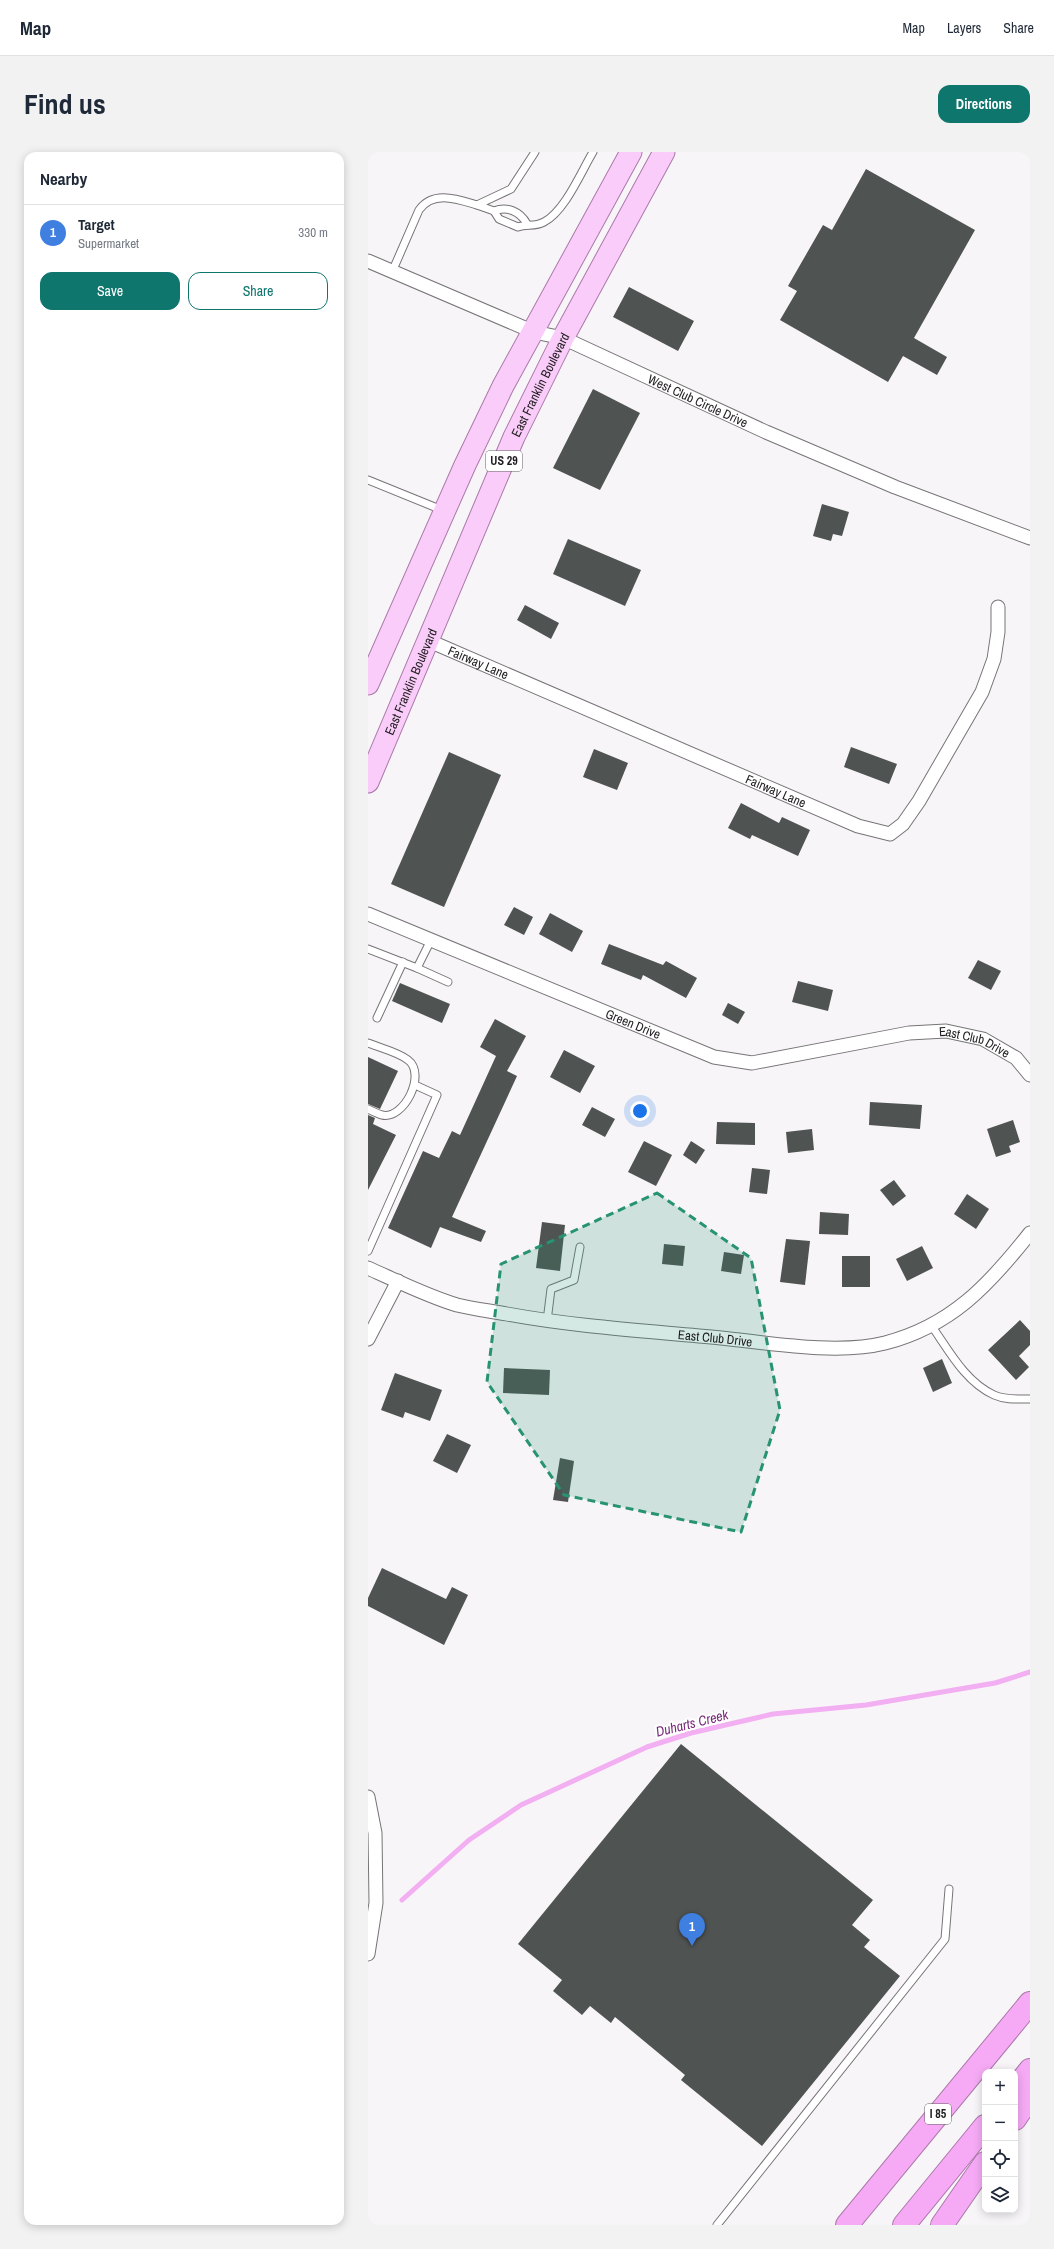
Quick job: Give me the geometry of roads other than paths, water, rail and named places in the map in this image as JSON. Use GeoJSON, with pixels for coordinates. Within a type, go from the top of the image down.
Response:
{"type":"FeatureCollection","features":[{"type":"Feature","properties":{"kind":"highway","name":"I 85"},"geometry":{"type":"LineString","coordinates":[[847,2225],[1030,2003]]}},
{"type":"Feature","properties":{"kind":"highway"},"geometry":{"type":"LineString","coordinates":[[1018,2085],[1030,2070]]}},
{"type":"Feature","properties":{"kind":"highway"},"geometry":{"type":"LineString","coordinates":[[1018,2115],[1030,2097]]}},
{"type":"Feature","properties":{"kind":"highway"},"geometry":{"type":"LineString","coordinates":[[904,2225],[982,2130]]}},
{"type":"Feature","properties":{"kind":"highway"},"geometry":{"type":"LineString","coordinates":[[942,2225],[982,2167]]}},
{"type":"Feature","properties":{"kind":"main road","name":"US 29"},"geometry":{"type":"LineString","coordinates":[[368,684],[444,511],[504,386],[631,152]]}},
{"type":"Feature","properties":{"kind":"main road","name":"East Franklin Boulevard"},"geometry":{"type":"LineString","coordinates":[[368,782],[514,437],[563,338],[664,152]]}},
{"type":"Feature","properties":{"kind":"street","name":"West Club Circle Drive"},"geometry":{"type":"LineString","coordinates":[[368,261],[534,332],[563,338],[766,432],[895,487],[1030,538]]}},
{"type":"Feature","properties":{"kind":"street","name":"Fairway Lane"},"geometry":{"type":"LineString","coordinates":[[427,640],[858,826],[890,834],[903,824],[919,802],[982,692],[994,659],[998,632],[998,607]]}},
{"type":"Feature","properties":{"kind":"street","name":"Green Drive"},"geometry":{"type":"LineString","coordinates":[[368,914],[714,1057],[752,1063],[909,1033]]}},
{"type":"Feature","properties":{"kind":"street","name":"East Club Drive"},"geometry":{"type":"LineString","coordinates":[[909,1033],[946,1031],[983,1039],[1016,1058],[1030,1075]]}},
{"type":"Feature","properties":{"kind":"street","name":"East Club Drive"},"geometry":{"type":"LineString","coordinates":[[368,1268],[458,1305],[547,1321],[792,1345],[847,1348],[884,1343],[931,1325],[954,1313],[982,1289],[1030,1233]]}},
{"type":"Feature","properties":{"kind":"street"},"geometry":{"type":"LineString","coordinates":[[368,1339],[398,1281]]}},
{"type":"Feature","properties":{"kind":"street"},"geometry":{"type":"LineString","coordinates":[[368,1797],[375,1833],[376,1903],[368,1954]]}},
{"type":"Feature","properties":{"kind":"lane"},"geometry":{"type":"LineString","coordinates":[[477,205],[511,189],[535,152]]}},
{"type":"Feature","properties":{"kind":"lane"},"geometry":{"type":"LineString","coordinates":[[494,211],[499,220],[518,227],[527,224],[534,226],[544,223],[561,207],[593,152]]}},
{"type":"Feature","properties":{"kind":"lane"},"geometry":{"type":"LineString","coordinates":[[392,272],[420,210],[426,201],[435,198],[456,199],[494,211],[503,208],[522,215],[527,224]]}},
{"type":"Feature","properties":{"kind":"lane"},"geometry":{"type":"LineString","coordinates":[[368,480],[444,511]]}},
{"type":"Feature","properties":{"kind":"lane"},"geometry":{"type":"LineString","coordinates":[[418,968],[431,940]]}},
{"type":"Feature","properties":{"kind":"lane"},"geometry":{"type":"LineString","coordinates":[[368,949],[404,962],[448,982]]}},
{"type":"Feature","properties":{"kind":"lane"},"geometry":{"type":"LineString","coordinates":[[377,1018],[404,962]]}},
{"type":"Feature","properties":{"kind":"lane"},"geometry":{"type":"LineString","coordinates":[[368,1043],[409,1060],[415,1071],[415,1085],[406,1104],[394,1114],[383,1116],[368,1109]]}},
{"type":"Feature","properties":{"kind":"lane"},"geometry":{"type":"LineString","coordinates":[[368,1251],[437,1096],[415,1085]]}},
{"type":"Feature","properties":{"kind":"lane"},"geometry":{"type":"LineString","coordinates":[[547,1321],[551,1289],[574,1280],[580,1246]]}},
{"type":"Feature","properties":{"kind":"lane"},"geometry":{"type":"LineString","coordinates":[[931,1325],[974,1382],[994,1395],[1012,1399],[1030,1399]]}},
{"type":"Feature","properties":{"kind":"lane"},"geometry":{"type":"LineString","coordinates":[[717,2225],[945,1939],[949,1889]]}},
{"type":"Feature","properties":{"kind":"waterway","name":"Duharts Creek"},"geometry":{"type":"LineString","coordinates":[[402,1900],[469,1840],[521,1805],[647,1747],[691,1733],[773,1714],[866,1705],[995,1683],[1030,1672]]}},
{"type":"Feature","properties":{"kind":"place","name":"Target"},"geometry":{"type":"Point","coordinates":[692,1946]}}]}
